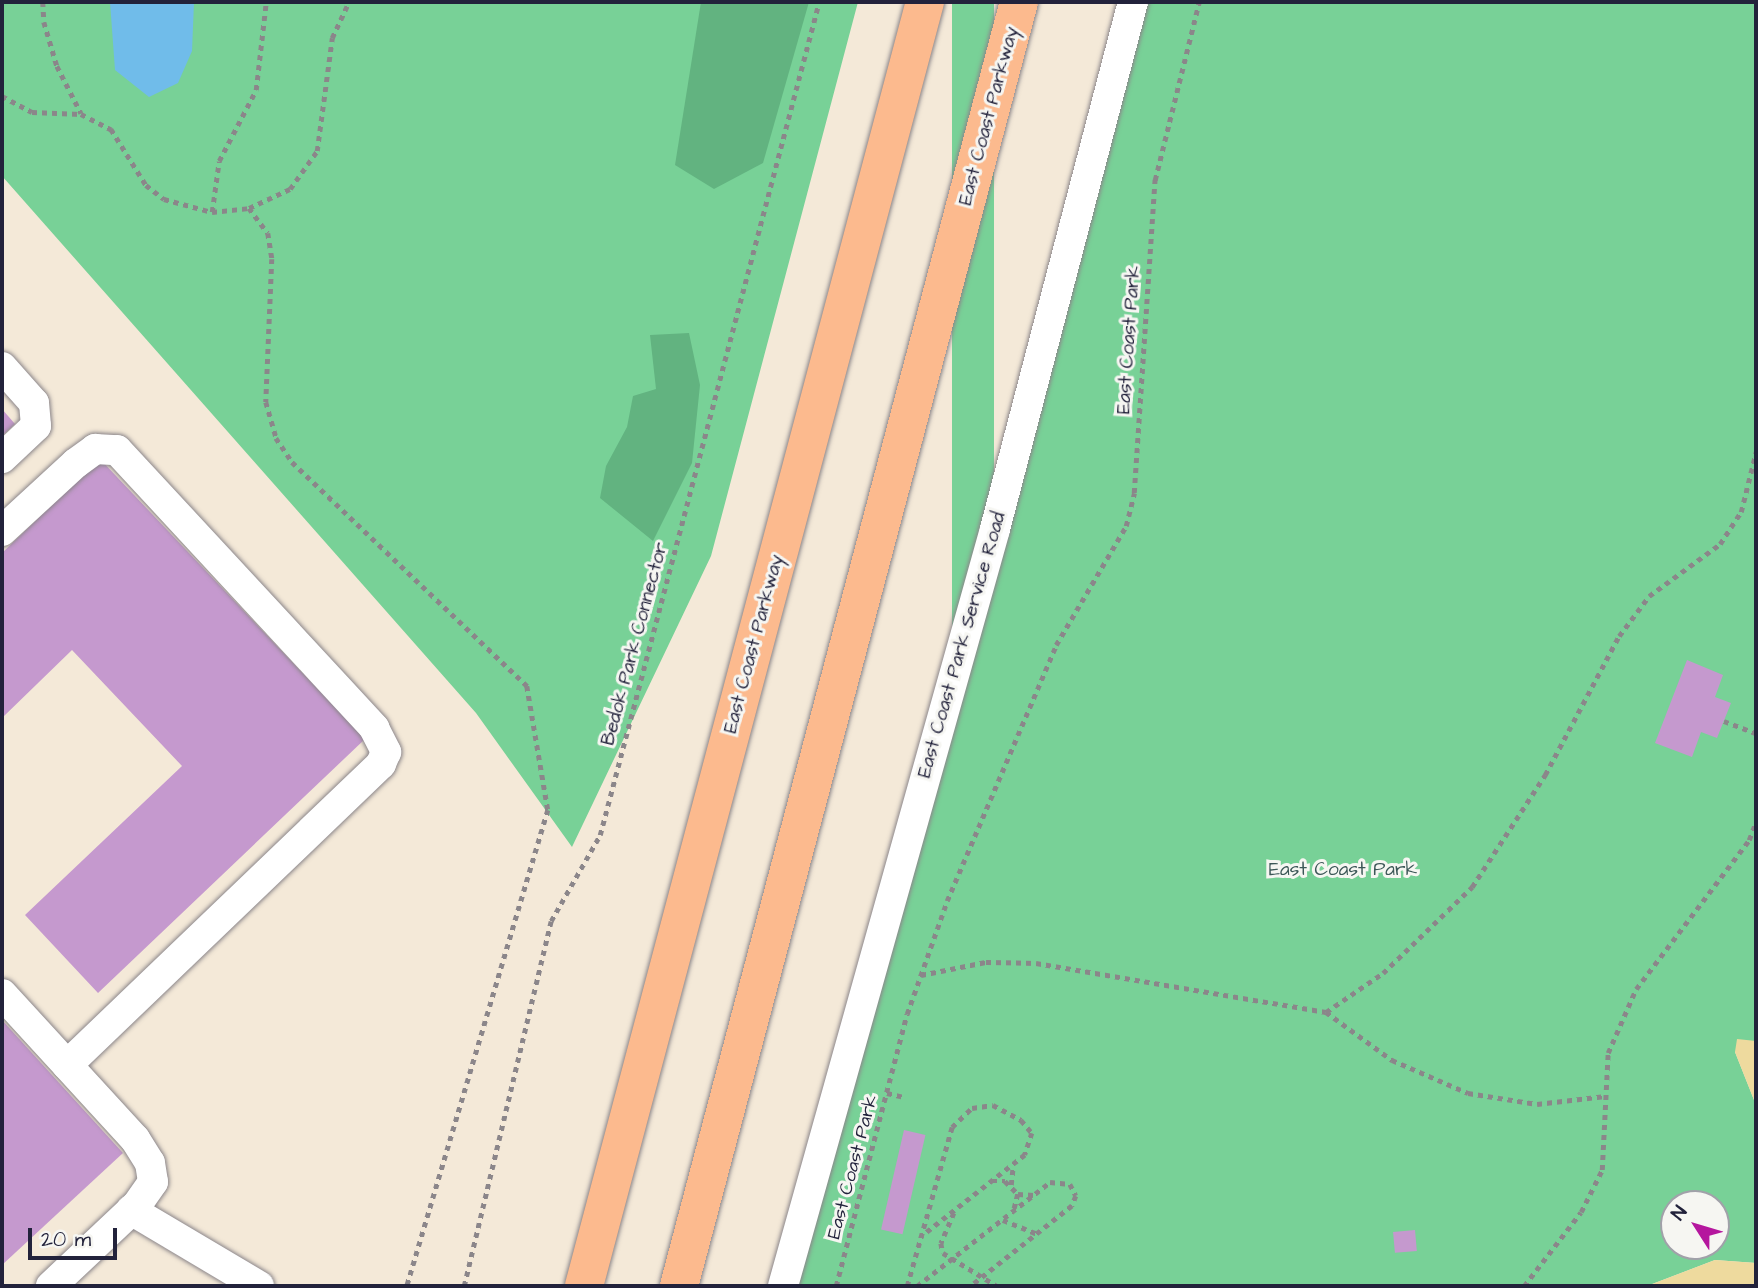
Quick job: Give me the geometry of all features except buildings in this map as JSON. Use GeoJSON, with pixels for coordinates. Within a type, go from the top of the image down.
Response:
{"type":"FeatureCollection","features":[{"type":"Feature","properties":{"kind":"highway","name":"East Coast Parkway"},"geometry":{"type":"LineString","coordinates":[[584,1286],[925,2]]}},
{"type":"Feature","properties":{"kind":"highway","name":"East Coast Parkway"},"geometry":{"type":"LineString","coordinates":[[679,1286],[1019,2]]}},
{"type":"Feature","properties":{"kind":"street","name":"East Coast Park Service Road"},"geometry":{"type":"LineString","coordinates":[[783,1286],[995,529],[1133,2]]}},
{"type":"Feature","properties":{"kind":"street"},"geometry":{"type":"LineString","coordinates":[[2,367],[34,402],[36,426],[2,458]]}},
{"type":"Feature","properties":{"kind":"street"},"geometry":{"type":"LineString","coordinates":[[2,531],[95,449],[117,450],[374,728],[386,752],[381,764],[67,1065]]}},
{"type":"Feature","properties":{"kind":"street"},"geometry":{"type":"LineString","coordinates":[[2,994],[135,1139],[150,1163],[153,1182],[131,1210],[51,1286]]}},
{"type":"Feature","properties":{"kind":"street"},"geometry":{"type":"LineString","coordinates":[[131,1210],[259,1286]]}},
{"type":"Feature","properties":{"kind":"path"},"geometry":{"type":"LineString","coordinates":[[43,2],[44,22],[57,66],[81,114]]}},
{"type":"Feature","properties":{"kind":"path"},"geometry":{"type":"LineString","coordinates":[[212,212],[219,161],[256,90],[266,2]]}},
{"type":"Feature","properties":{"kind":"path"},"geometry":{"type":"LineString","coordinates":[[2,96],[32,112],[81,114],[111,129],[146,186],[164,199],[212,212],[249,208],[290,189],[317,151],[332,38],[349,2]]}},
{"type":"Feature","properties":{"kind":"path","name":"Bedok Park Connector"},"geometry":{"type":"LineString","coordinates":[[464,1286],[551,921],[600,835],[819,2]]}},
{"type":"Feature","properties":{"kind":"path","name":"East Coast Park"},"geometry":{"type":"LineString","coordinates":[[836,1286],[920,975],[947,901],[1056,645],[1126,526],[1134,492],[1155,180],[1199,2]]}},
{"type":"Feature","properties":{"kind":"path"},"geometry":{"type":"LineString","coordinates":[[249,208],[268,233],[272,259],[266,402],[276,438],[292,462],[527,686],[548,810],[407,1286]]}},
{"type":"Feature","properties":{"kind":"path"},"geometry":{"type":"LineString","coordinates":[[1326,1012],[1383,973],[1472,887],[1545,775],[1619,636],[1649,596],[1720,544],[1741,512],[1756,452]]}},
{"type":"Feature","properties":{"kind":"path"},"geometry":{"type":"LineString","coordinates":[[1724,720],[1756,733]]}},
{"type":"Feature","properties":{"kind":"path"},"geometry":{"type":"LineString","coordinates":[[1524,1286],[1581,1212],[1602,1170],[1608,1053],[1636,989],[1749,840],[1756,822]]}},
{"type":"Feature","properties":{"kind":"path"},"geometry":{"type":"LineString","coordinates":[[920,975],[986,962],[1035,963],[1326,1012],[1392,1060],[1468,1093],[1536,1104],[1606,1096]]}},
{"type":"Feature","properties":{"kind":"path"},"geometry":{"type":"LineString","coordinates":[[887,1093],[904,1097]]}},
{"type":"Feature","properties":{"kind":"path"},"geometry":{"type":"LineString","coordinates":[[907,1286],[952,1127],[972,1108],[993,1105],[1021,1119],[1032,1133],[1025,1155],[922,1236]]}},
{"type":"Feature","properties":{"kind":"path"},"geometry":{"type":"LineString","coordinates":[[1011,1185],[1013,1165]]}},
{"type":"Feature","properties":{"kind":"path"},"geometry":{"type":"LineString","coordinates":[[917,1286],[1034,1195],[1059,1180],[1070,1184],[1076,1196],[1072,1206],[971,1286]]}},
{"type":"Feature","properties":{"kind":"path"},"geometry":{"type":"LineString","coordinates":[[992,1181],[1011,1185],[1018,1194],[1034,1195]]}},
{"type":"Feature","properties":{"kind":"path"},"geometry":{"type":"LineString","coordinates":[[1014,1210],[1018,1194]]}},
{"type":"Feature","properties":{"kind":"path"},"geometry":{"type":"LineString","coordinates":[[956,1210],[941,1243],[943,1253],[997,1286]]}},
{"type":"Feature","properties":{"kind":"path"},"geometry":{"type":"LineString","coordinates":[[1002,1220],[1037,1234]]}},
{"type":"Feature","properties":{"kind":"green space"},"geometry":{"type":"Polygon","coordinates":[[[2,2],[858,2],[711,556],[572,847],[476,713],[2,176],[2,2]]]}},
{"type":"Feature","properties":{"kind":"green space"},"geometry":{"type":"Polygon","coordinates":[[[701,2],[809,2],[763,163],[714,189],[675,165],[701,2]]]}},
{"type":"Feature","properties":{"kind":"green space"},"geometry":{"type":"Polygon","coordinates":[[[952,2],[994,2],[994,1286],[952,1286],[952,2]]]}},
{"type":"Feature","properties":{"kind":"green space","name":"East Coast Park"},"geometry":{"type":"Polygon","coordinates":[[[1143,2],[1756,2],[1756,1041],[1735,1052],[1756,1105],[1756,1263],[1715,1260],[1647,1286],[798,1286],[1025,470],[1143,2]]]}},
{"type":"Feature","properties":{"kind":"green space"},"geometry":{"type":"Polygon","coordinates":[[[689,333],[700,385],[692,463],[653,541],[600,498],[606,466],[627,427],[633,396],[656,389],[650,335],[689,333]]]}},
{"type":"Feature","properties":{"kind":"sand"},"geometry":{"type":"Polygon","coordinates":[[[1737,1039],[1756,1041],[1756,1105],[1735,1052],[1737,1039]]]}},
{"type":"Feature","properties":{"kind":"sand"},"geometry":{"type":"Polygon","coordinates":[[[1715,1260],[1756,1263],[1756,1286],[1647,1286],[1715,1260]]]}},
{"type":"Feature","properties":{"kind":"water"},"geometry":{"type":"Polygon","coordinates":[[[110,2],[194,2],[192,51],[178,83],[149,97],[115,70],[110,2]]]}}]}
